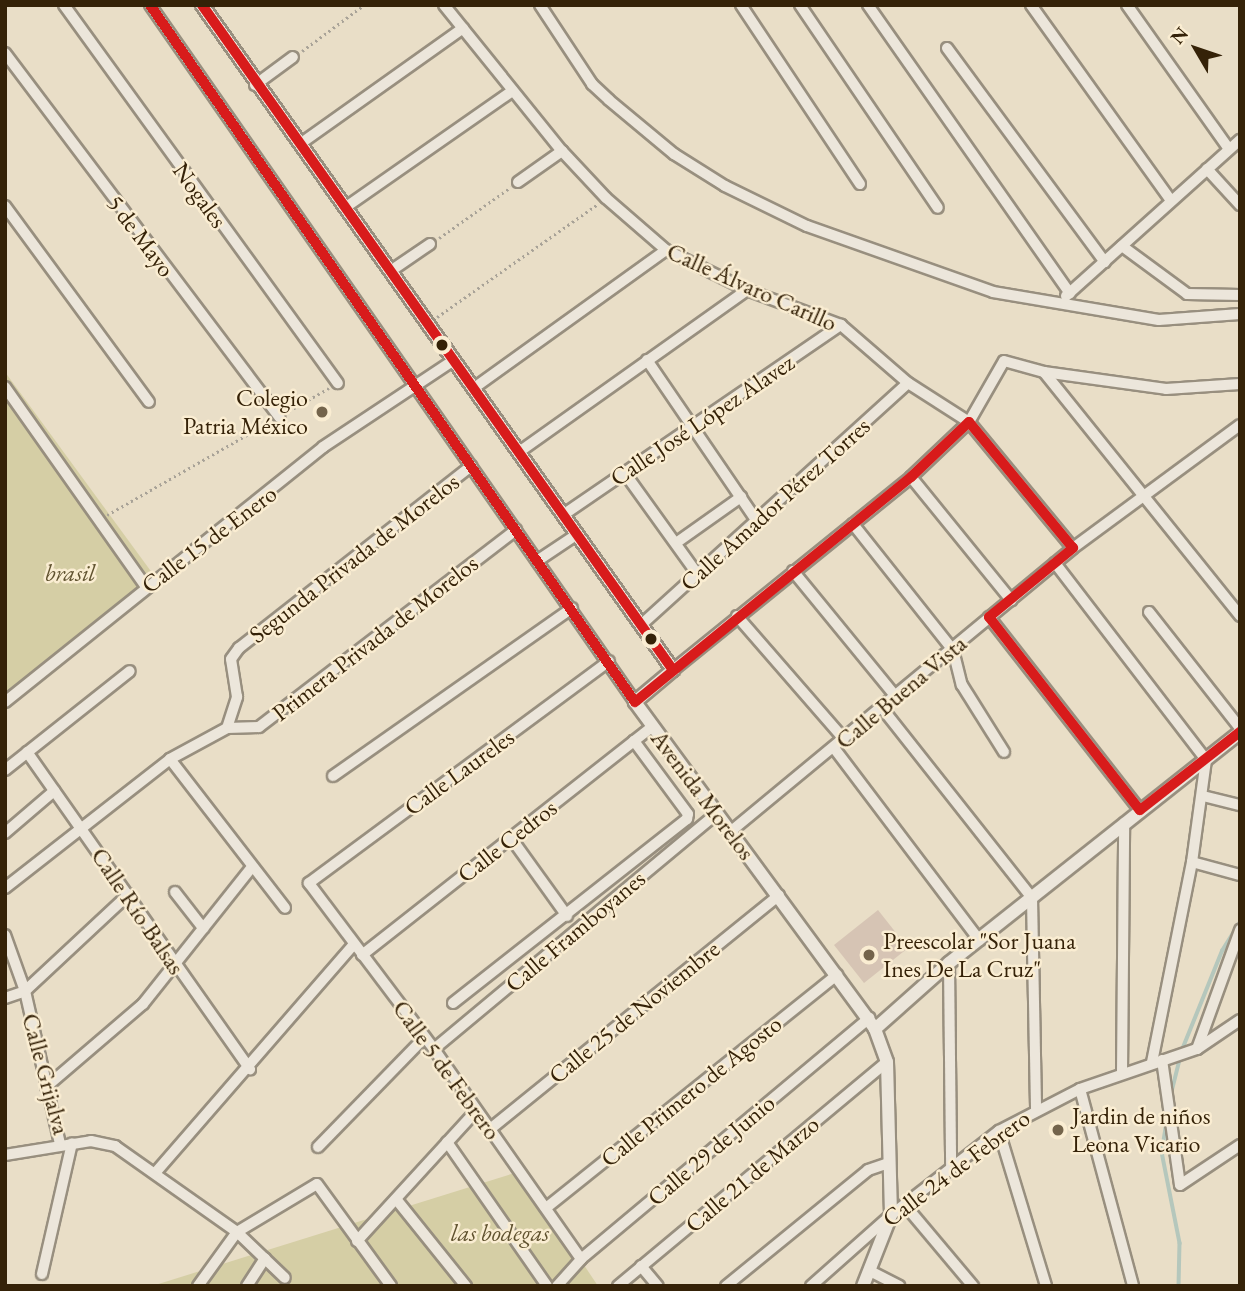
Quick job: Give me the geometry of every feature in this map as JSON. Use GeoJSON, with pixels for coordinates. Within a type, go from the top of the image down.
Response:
{"type":"FeatureCollection","features":[{"type":"Feature","properties":{"kind":"street","name":"Nogales"},"geometry":{"type":"LineString","coordinates":[[64,5],[338,383]]}},
{"type":"Feature","properties":{"kind":"street","name":"Avenida Morelos"},"geometry":{"type":"LineString","coordinates":[[150,5],[418,385],[652,727],[872,1024],[887,1062],[891,1215]]}},
{"type":"Feature","properties":{"kind":"street"},"geometry":{"type":"LineString","coordinates":[[202,5],[256,85],[429,323],[673,670]]}},
{"type":"Feature","properties":{"kind":"street","name":"Calle Álvaro Carillo"},"geometry":{"type":"LineString","coordinates":[[443,5],[562,152],[606,198],[666,250],[747,290],[841,325],[908,383],[969,422],[1073,548]]}},
{"type":"Feature","properties":{"kind":"street"},"geometry":{"type":"LineString","coordinates":[[540,5],[609,100],[674,154],[725,186],[807,226],[917,268],[993,292],[1159,320],[1240,314]]}},
{"type":"Feature","properties":{"kind":"street"},"geometry":{"type":"LineString","coordinates":[[741,5],[860,184]]}},
{"type":"Feature","properties":{"kind":"street"},"geometry":{"type":"LineString","coordinates":[[800,5],[938,208]]}},
{"type":"Feature","properties":{"kind":"street"},"geometry":{"type":"LineString","coordinates":[[867,5],[1070,293]]}},
{"type":"Feature","properties":{"kind":"street"},"geometry":{"type":"LineString","coordinates":[[1031,5],[1170,199]]}},
{"type":"Feature","properties":{"kind":"street"},"geometry":{"type":"LineString","coordinates":[[1127,5],[1228,149]]}},
{"type":"Feature","properties":{"kind":"street"},"geometry":{"type":"LineString","coordinates":[[300,144],[463,28]]}},
{"type":"Feature","properties":{"kind":"street"},"geometry":{"type":"LineString","coordinates":[[947,48],[1105,262]]}},
{"type":"Feature","properties":{"kind":"street","name":"5 de Mayo"},"geometry":{"type":"LineString","coordinates":[[5,53],[279,417]]}},
{"type":"Feature","properties":{"kind":"street"},"geometry":{"type":"LineString","coordinates":[[256,85],[293,57]]}},
{"type":"Feature","properties":{"kind":"street"},"geometry":{"type":"LineString","coordinates":[[346,207],[512,91]]}},
{"type":"Feature","properties":{"kind":"street"},"geometry":{"type":"LineString","coordinates":[[1058,303],[1170,199],[1240,140]]}},
{"type":"Feature","properties":{"kind":"street"},"geometry":{"type":"LineString","coordinates":[[518,182],[562,152]]}},
{"type":"Feature","properties":{"kind":"street"},"geometry":{"type":"LineString","coordinates":[[1208,169],[1240,205]]}},
{"type":"Feature","properties":{"kind":"street"},"geometry":{"type":"LineString","coordinates":[[5,206],[149,402]]}},
{"type":"Feature","properties":{"kind":"street"},"geometry":{"type":"LineString","coordinates":[[391,270],[430,244]]}},
{"type":"Feature","properties":{"kind":"street"},"geometry":{"type":"LineString","coordinates":[[1122,246],[1187,294],[1240,295]]}},
{"type":"Feature","properties":{"kind":"street"},"geometry":{"type":"LineString","coordinates":[[474,388],[666,250]]}},
{"type":"Feature","properties":{"kind":"street"},"geometry":{"type":"LineString","coordinates":[[519,452],[747,290]]}},
{"type":"Feature","properties":{"kind":"street","name":"Calle José López Alavez"},"geometry":{"type":"LineString","coordinates":[[563,515],[841,325]]}},
{"type":"Feature","properties":{"kind":"street","name":"Calle 15 de Enero"},"geometry":{"type":"LineString","coordinates":[[5,702],[146,587],[296,473],[323,447],[454,360]]}},
{"type":"Feature","properties":{"kind":"street"},"geometry":{"type":"LineString","coordinates":[[647,360],[757,521]]}},
{"type":"Feature","properties":{"kind":"street"},"geometry":{"type":"LineString","coordinates":[[635,702],[737,616],[911,477],[969,422],[999,364],[1011,363],[1044,372],[1166,389],[1240,384]]}},
{"type":"Feature","properties":{"kind":"street"},"geometry":{"type":"LineString","coordinates":[[1044,372],[1146,494],[1240,615]]}},
{"type":"Feature","properties":{"kind":"street","name":"Calle Amador Pérez Torres"},"geometry":{"type":"LineString","coordinates":[[641,625],[908,383]]}},
{"type":"Feature","properties":{"kind":"street"},"geometry":{"type":"LineString","coordinates":[[5,387],[146,587]]}},
{"type":"Feature","properties":{"kind":"street","name":"Calle Buena Vista"},"geometry":{"type":"LineString","coordinates":[[730,832],[897,697],[1073,548],[1240,425]]}},
{"type":"Feature","properties":{"kind":"street","name":"Segunda Privada de Morelos"},"geometry":{"type":"LineString","coordinates":[[227,728],[237,697],[232,659],[239,648],[471,466]]}},
{"type":"Feature","properties":{"kind":"street"},"geometry":{"type":"LineString","coordinates":[[624,472],[698,575]]}},
{"type":"Feature","properties":{"kind":"street"},"geometry":{"type":"LineString","coordinates":[[911,477],[1011,600]]}},
{"type":"Feature","properties":{"kind":"street"},"geometry":{"type":"LineString","coordinates":[[676,543],[741,497]]}},
{"type":"Feature","properties":{"kind":"street"},"geometry":{"type":"LineString","coordinates":[[853,524],[953,650],[962,685],[1004,752]]}},
{"type":"Feature","properties":{"kind":"street","name":"Primera Privada de Morelos"},"geometry":{"type":"LineString","coordinates":[[227,728],[260,727],[516,530]]}},
{"type":"Feature","properties":{"kind":"street"},"geometry":{"type":"LineString","coordinates":[[537,561],[576,535]]}},
{"type":"Feature","properties":{"kind":"street"},"geometry":{"type":"LineString","coordinates":[[1055,563],[1206,760],[1203,796],[1157,1062],[1180,1185],[1240,1144]]}},
{"type":"Feature","properties":{"kind":"street"},"geometry":{"type":"LineString","coordinates":[[793,571],[897,697]]}},
{"type":"Feature","properties":{"kind":"street"},"geometry":{"type":"LineString","coordinates":[[333,776],[572,608]]}},
{"type":"Feature","properties":{"kind":"street"},"geometry":{"type":"LineString","coordinates":[[872,1024],[1206,760],[1240,730],[1149,612]]}},
{"type":"Feature","properties":{"kind":"street"},"geometry":{"type":"LineString","coordinates":[[737,616],[844,739]]}},
{"type":"Feature","properties":{"kind":"street"},"geometry":{"type":"LineString","coordinates":[[989,617],[1140,810]]}},
{"type":"Feature","properties":{"kind":"street","name":"Calle Laureles"},"geometry":{"type":"LineString","coordinates":[[309,883],[609,661]]}},
{"type":"Feature","properties":{"kind":"street"},"geometry":{"type":"LineString","coordinates":[[5,770],[130,671]]}},
{"type":"Feature","properties":{"kind":"street"},"geometry":{"type":"LineString","coordinates":[[882,708],[1032,898],[1036,1109]]}},
{"type":"Feature","properties":{"kind":"street","name":"Calle Cedros"},"geometry":{"type":"LineString","coordinates":[[362,956],[652,727]]}},
{"type":"Feature","properties":{"kind":"street"},"geometry":{"type":"LineString","coordinates":[[5,888],[170,759],[227,728]]}},
{"type":"Feature","properties":{"kind":"street"},"geometry":{"type":"LineString","coordinates":[[453,1003],[687,819],[688,814],[635,741]]}},
{"type":"Feature","properties":{"kind":"street"},"geometry":{"type":"LineString","coordinates":[[834,748],[979,940]]}},
{"type":"Feature","properties":{"kind":"street","name":"Calle Río Balsas"},"geometry":{"type":"LineString","coordinates":[[27,752],[250,1069]]}},
{"type":"Feature","properties":{"kind":"street"},"geometry":{"type":"LineString","coordinates":[[5,756],[18,760]]}},
{"type":"Feature","properties":{"kind":"street"},"geometry":{"type":"LineString","coordinates":[[170,759],[285,908]]}},
{"type":"Feature","properties":{"kind":"street"},"geometry":{"type":"LineString","coordinates":[[5,834],[54,791]]}},
{"type":"Feature","properties":{"kind":"street"},"geometry":{"type":"LineString","coordinates":[[1203,796],[1240,805]]}},
{"type":"Feature","properties":{"kind":"street","name":"Calle Framboyanes"},"geometry":{"type":"LineString","coordinates":[[434,1049],[716,814]]}},
{"type":"Feature","properties":{"kind":"street"},"geometry":{"type":"LineString","coordinates":[[1122,1073],[1124,823]]}},
{"type":"Feature","properties":{"kind":"street"},"geometry":{"type":"LineString","coordinates":[[511,838],[567,916]]}},
{"type":"Feature","properties":{"kind":"street"},"geometry":{"type":"LineString","coordinates":[[1192,862],[1240,875]]}},
{"type":"Feature","properties":{"kind":"street"},"geometry":{"type":"LineString","coordinates":[[46,1087],[143,1004],[252,867]]}},
{"type":"Feature","properties":{"kind":"street","name":"Calle 5 de Febrero"},"geometry":{"type":"LineString","coordinates":[[309,883],[434,1049],[581,1259]]}},
{"type":"Feature","properties":{"kind":"street"},"geometry":{"type":"LineString","coordinates":[[175,892],[203,928]]}},
{"type":"Feature","properties":{"kind":"street"},"geometry":{"type":"LineString","coordinates":[[5,998],[25,991],[129,894]]}},
{"type":"Feature","properties":{"kind":"street","name":"Calle 25 de Noviembre"},"geometry":{"type":"LineString","coordinates":[[489,1129],[779,895]]}},
{"type":"Feature","properties":{"kind":"street"},"geometry":{"type":"LineString","coordinates":[[1197,1049],[1240,930]]}},
{"type":"Feature","properties":{"kind":"street","name":"Calle Grijalva"},"geometry":{"type":"LineString","coordinates":[[5,935],[25,991],[60,1144],[91,1141],[115,1146],[156,1172],[237,1232],[285,1278]]}},
{"type":"Feature","properties":{"kind":"street"},"geometry":{"type":"LineString","coordinates":[[156,1172],[250,1069],[354,944]]}},
{"type":"Feature","properties":{"kind":"street"},"geometry":{"type":"LineString","coordinates":[[949,963],[951,1168]]}},
{"type":"Feature","properties":{"kind":"street","name":"Calle Primero de Agosto"},"geometry":{"type":"LineString","coordinates":[[546,1208],[837,975]]}},
{"type":"Feature","properties":{"kind":"street","name":"Calle 24 de Febrero"},"geometry":{"type":"LineString","coordinates":[[811,1286],[891,1215],[999,1130],[1036,1109],[1080,1090],[1122,1073],[1197,1049],[1240,1020]]}},
{"type":"Feature","properties":{"kind":"street","name":"Calle 29 de Junio"},"geometry":{"type":"LineString","coordinates":[[557,1286],[581,1259],[872,1024]]}},
{"type":"Feature","properties":{"kind":"street"},"geometry":{"type":"LineString","coordinates":[[317,1147],[425,1037]]}},
{"type":"Feature","properties":{"kind":"street","name":"Calle 21 de Marzo"},"geometry":{"type":"LineString","coordinates":[[618,1286],[887,1062]]}},
{"type":"Feature","properties":{"kind":"street"},"geometry":{"type":"LineString","coordinates":[[1080,1090],[1133,1286]]}},
{"type":"Feature","properties":{"kind":"street"},"geometry":{"type":"LineString","coordinates":[[357,1241],[476,1111]]}},
{"type":"Feature","properties":{"kind":"street"},"geometry":{"type":"LineString","coordinates":[[999,1130],[1046,1286]]}},
{"type":"Feature","properties":{"kind":"street"},"geometry":{"type":"LineString","coordinates":[[447,1142],[547,1286]]}},
{"type":"Feature","properties":{"kind":"street"},"geometry":{"type":"LineString","coordinates":[[42,1274],[72,1143]]}},
{"type":"Feature","properties":{"kind":"street"},"geometry":{"type":"LineString","coordinates":[[5,1156],[60,1144]]}},
{"type":"Feature","properties":{"kind":"street"},"geometry":{"type":"LineString","coordinates":[[726,1286],[868,1170],[888,1163]]}},
{"type":"Feature","properties":{"kind":"street"},"geometry":{"type":"LineString","coordinates":[[198,1286],[237,1232],[317,1184],[391,1286]]}},
{"type":"Feature","properties":{"kind":"street"},"geometry":{"type":"LineString","coordinates":[[396,1199],[466,1286]]}},
{"type":"Feature","properties":{"kind":"street"},"geometry":{"type":"LineString","coordinates":[[905,1205],[973,1286]]}},
{"type":"Feature","properties":{"kind":"street"},"geometry":{"type":"LineString","coordinates":[[863,1286],[891,1215]]}},
{"type":"Feature","properties":{"kind":"street"},"geometry":{"type":"LineString","coordinates":[[247,1286],[265,1258]]}},
{"type":"Feature","properties":{"kind":"street"},"geometry":{"type":"LineString","coordinates":[[641,1266],[658,1286]]}},
{"type":"Feature","properties":{"kind":"street"},"geometry":{"type":"LineString","coordinates":[[870,1271],[899,1286]]}},
{"type":"Feature","properties":{"kind":"path"},"geometry":{"type":"LineString","coordinates":[[293,57],[364,5]]}},
{"type":"Feature","properties":{"kind":"path"},"geometry":{"type":"LineString","coordinates":[[430,244],[518,182]]}},
{"type":"Feature","properties":{"kind":"path"},"geometry":{"type":"LineString","coordinates":[[429,323],[606,198]]}},
{"type":"Feature","properties":{"kind":"path"},"geometry":{"type":"LineString","coordinates":[[100,519],[338,383]]}},
{"type":"Feature","properties":{"kind":"green space","name":"brasil"},"geometry":{"type":"Polygon","coordinates":[[[5,372],[161,585],[5,707],[5,372]]]}},
{"type":"Feature","properties":{"kind":"green space","name":"las bodegas"},"geometry":{"type":"Polygon","coordinates":[[[521,1171],[598,1286],[152,1286],[521,1171]]]}},
{"type":"Feature","properties":{"kind":"building","name":"Preescolar \"Sor Juana Ines De La Cruz\""},"geometry":{"type":"Polygon","coordinates":[[[878,910],[908,948],[864,983],[834,945],[878,910]]]}},
{"type":"Feature","properties":{"kind":"waterway"},"geometry":{"type":"LineString","coordinates":[[1182,1050],[1222,951],[1240,922]]}},
{"type":"Feature","properties":{"kind":"waterway"},"geometry":{"type":"LineString","coordinates":[[1171,1094],[1180,1057]]}},
{"type":"Feature","properties":{"kind":"waterway"},"geometry":{"type":"LineString","coordinates":[[1167,1122],[1162,1152],[1180,1243],[1179,1286]]}},
{"type":"Feature","properties":{"kind":"transit line"},"geometry":{"type":"LineString","coordinates":[[150,5],[635,702],[911,477],[969,422]]}},
{"type":"Feature","properties":{"kind":"transit line"},"geometry":{"type":"LineString","coordinates":[[202,5],[673,670]]}},
{"type":"Feature","properties":{"kind":"transit line"},"geometry":{"type":"LineString","coordinates":[[969,422],[1073,548]]}},
{"type":"Feature","properties":{"kind":"transit line"},"geometry":{"type":"LineString","coordinates":[[989,617],[1073,548]]}},
{"type":"Feature","properties":{"kind":"transit line"},"geometry":{"type":"LineString","coordinates":[[989,617],[1140,810]]}},
{"type":"Feature","properties":{"kind":"transit line"},"geometry":{"type":"LineString","coordinates":[[1140,810],[1240,732]]}},
{"type":"Feature","properties":{"kind":"place","name":"Colegio Patria México"},"geometry":{"type":"Point","coordinates":[322,412]}},
{"type":"Feature","properties":{"kind":"place","name":"Preescolar \"Sor Juana Ines De La Cruz\""},"geometry":{"type":"Point","coordinates":[869,955]}},
{"type":"Feature","properties":{"kind":"place","name":"Jardin de niños Leona Vicario"},"geometry":{"type":"Point","coordinates":[1058,1130]}}]}
